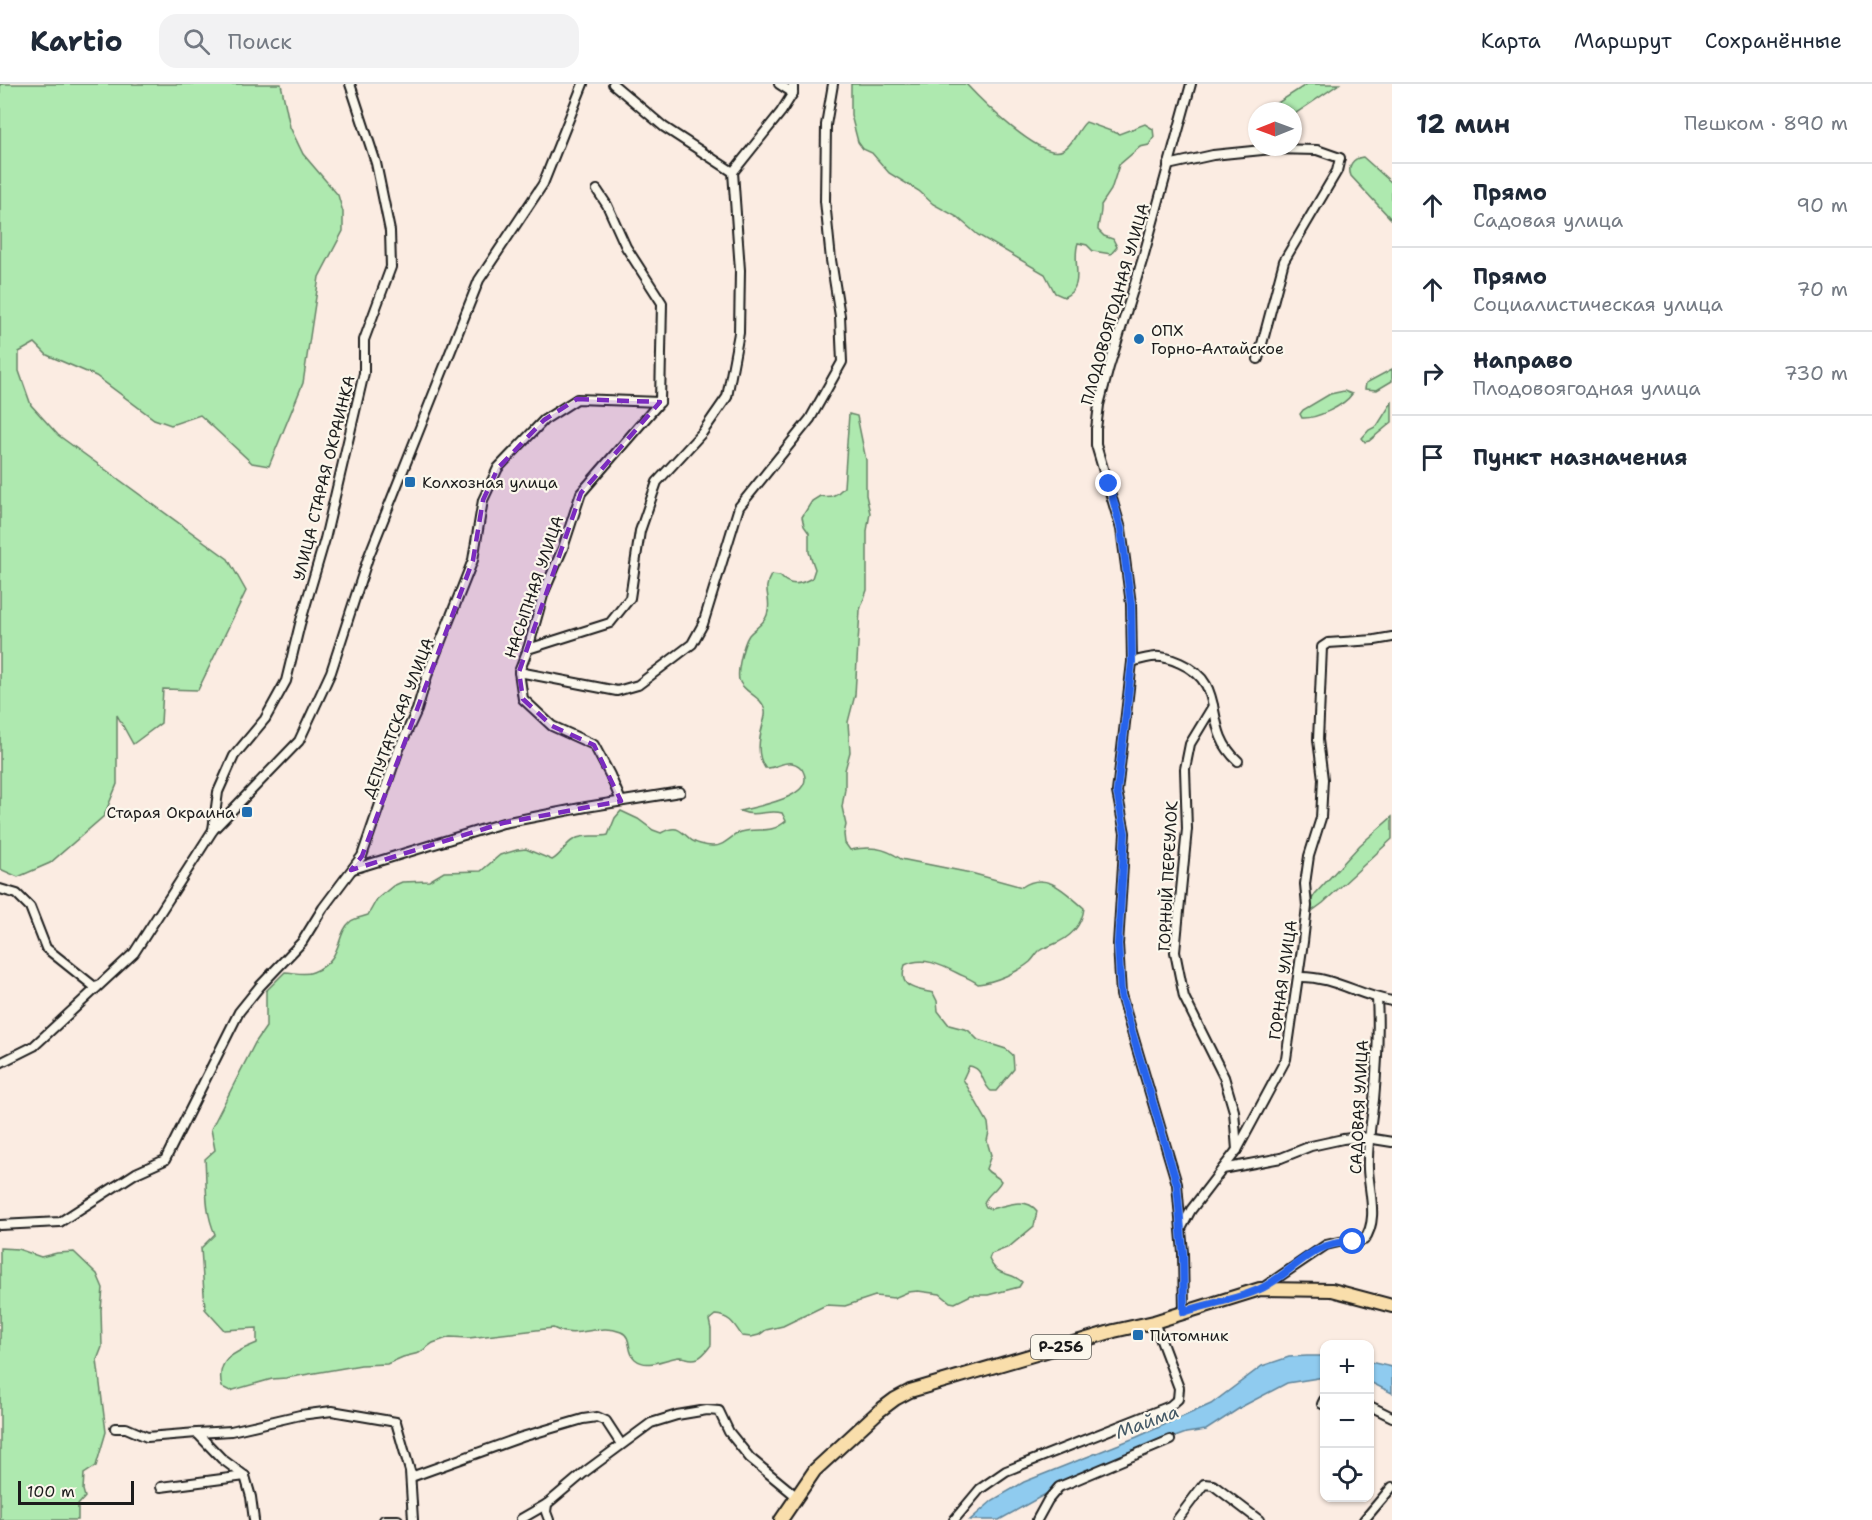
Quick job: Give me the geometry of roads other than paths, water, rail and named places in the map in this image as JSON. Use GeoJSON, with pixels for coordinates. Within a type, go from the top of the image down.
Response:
{"type":"FeatureCollection","features":[{"type":"Feature","properties":{"kind":"main road","name":"Р-256"},"geometry":{"type":"LineString","coordinates":[[781,1520],[815,1470],[873,1417],[895,1399],[910,1391],[1154,1322],[1260,1289],[1332,1290],[1392,1306]]}},
{"type":"Feature","properties":{"kind":"street","name":"УЛИЦА СТАРАЯ ОКРАИНКА"},"geometry":{"type":"LineString","coordinates":[[213,830],[218,792],[234,756],[265,719],[286,681],[300,624],[326,538],[364,373],[364,340],[391,267],[390,231],[376,163],[350,84]]}},
{"type":"Feature","properties":{"kind":"street"},"geometry":{"type":"LineString","coordinates":[[0,1063],[34,1046],[134,953],[213,830],[299,741],[331,672],[368,558],[478,280],[543,184],[583,84]]}},
{"type":"Feature","properties":{"kind":"street"},"geometry":{"type":"LineString","coordinates":[[613,84],[664,127],[733,172]]}},
{"type":"Feature","properties":{"kind":"street"},"geometry":{"type":"LineString","coordinates":[[779,84],[793,93]]}},
{"type":"Feature","properties":{"kind":"street"},"geometry":{"type":"LineString","coordinates":[[528,649],[610,622],[630,598],[640,531],[657,482],[702,433],[727,397],[739,333],[740,270],[733,172],[781,112],[793,93],[794,84]]}},
{"type":"Feature","properties":{"kind":"street"},"geometry":{"type":"LineString","coordinates":[[519,672],[617,691],[638,685],[692,644],[706,614],[739,507],[810,419],[842,362],[840,316],[825,201],[826,125],[833,84]]}},
{"type":"Feature","properties":{"kind":"street","name":"ПЛОДОВОЯГОДНАЯ УЛИЦА"},"geometry":{"type":"LineString","coordinates":[[1184,1312],[1182,1228],[1177,1184],[1121,995],[1118,944],[1125,833],[1117,792],[1132,662],[1131,604],[1121,529],[1096,445],[1096,429],[1104,384],[1143,258],[1191,84]]}},
{"type":"Feature","properties":{"kind":"street"},"geometry":{"type":"LineString","coordinates":[[1168,165],[1213,155],[1272,148],[1317,150],[1340,158],[1337,171],[1284,261],[1258,358]]}},
{"type":"Feature","properties":{"kind":"street"},"geometry":{"type":"LineString","coordinates":[[597,190],[612,215],[626,247],[662,303],[660,402]]}},
{"type":"Feature","properties":{"kind":"street","name":"ДЕПУТАТСКАЯ УЛИЦА"},"geometry":{"type":"LineString","coordinates":[[0,1225],[60,1222],[136,1173],[165,1160],[239,1012],[302,942],[323,908],[362,856],[399,749],[417,710],[427,676],[473,560],[483,500],[498,468],[543,420],[577,399],[660,402]]}},
{"type":"Feature","properties":{"kind":"street","name":"НАСЫПНАЯ УЛИЦА"},"geometry":{"type":"LineString","coordinates":[[621,801],[594,745],[552,726],[523,699],[519,672],[544,592],[563,548],[581,493],[660,402]]}},
{"type":"Feature","properties":{"kind":"street","name":"ГОРНАЯ УЛИЦА"},"geometry":{"type":"LineString","coordinates":[[1182,1228],[1191,1210],[1237,1150],[1286,1059],[1307,906],[1305,884],[1309,856],[1321,818],[1323,779],[1318,740],[1322,647],[1328,643],[1392,637]]}},
{"type":"Feature","properties":{"kind":"street"},"geometry":{"type":"LineString","coordinates":[[1132,662],[1160,656],[1195,670],[1205,681],[1211,694],[1220,739],[1229,754],[1238,761]]}},
{"type":"Feature","properties":{"kind":"street","name":"ГОРНЫЙ ПЕРЕУЛОК"},"geometry":{"type":"LineString","coordinates":[[1213,706],[1190,744],[1185,769],[1187,829],[1175,952],[1184,997],[1224,1077],[1234,1111],[1237,1150]]}},
{"type":"Feature","properties":{"kind":"street"},"geometry":{"type":"LineString","coordinates":[[351,870],[503,823],[680,792]]}},
{"type":"Feature","properties":{"kind":"street"},"geometry":{"type":"LineString","coordinates":[[0,889],[17,894],[30,907],[46,948],[96,988]]}},
{"type":"Feature","properties":{"kind":"street"},"geometry":{"type":"LineString","coordinates":[[1299,976],[1325,978],[1377,998],[1392,1001]]}},
{"type":"Feature","properties":{"kind":"street","name":"САДОВАЯ УЛИЦА"},"geometry":{"type":"LineString","coordinates":[[1260,1289],[1326,1245],[1364,1240],[1369,1232],[1372,1223],[1368,1139],[1374,1100],[1377,998]]}},
{"type":"Feature","properties":{"kind":"street"},"geometry":{"type":"LineString","coordinates":[[1223,1169],[1281,1158],[1327,1142],[1360,1137],[1392,1142]]}},
{"type":"Feature","properties":{"kind":"street"},"geometry":{"type":"LineString","coordinates":[[954,1520],[980,1490],[1006,1471],[1151,1414],[1170,1406],[1178,1399],[1179,1388],[1154,1322]]}},
{"type":"Feature","properties":{"kind":"street"},"geometry":{"type":"LineString","coordinates":[[1374,1408],[1392,1418]]}},
{"type":"Feature","properties":{"kind":"street"},"geometry":{"type":"LineString","coordinates":[[522,1520],[547,1504],[621,1444],[651,1423],[677,1415],[707,1410],[719,1411],[729,1432],[750,1458],[796,1496]]}},
{"type":"Feature","properties":{"kind":"street"},"geometry":{"type":"LineString","coordinates":[[115,1428],[126,1428],[147,1437],[231,1431],[300,1415],[332,1411],[396,1422],[411,1477],[413,1520]]}},
{"type":"Feature","properties":{"kind":"street"},"geometry":{"type":"LineString","coordinates":[[411,1477],[522,1437],[583,1419],[606,1420],[621,1444]]}},
{"type":"Feature","properties":{"kind":"street"},"geometry":{"type":"LineString","coordinates":[[197,1433],[209,1448],[244,1476],[254,1520]]}},
{"type":"Feature","properties":{"kind":"street"},"geometry":{"type":"LineString","coordinates":[[1037,1520],[1048,1500],[1059,1487],[1170,1440]]}},
{"type":"Feature","properties":{"kind":"street"},"geometry":{"type":"LineString","coordinates":[[161,1487],[244,1476]]}},
{"type":"Feature","properties":{"kind":"street"},"geometry":{"type":"LineString","coordinates":[[1178,1520],[1204,1484],[1212,1485],[1259,1520]]}},
{"type":"Feature","properties":{"kind":"street"},"geometry":{"type":"LineString","coordinates":[[1364,1520],[1392,1487]]}},
{"type":"Feature","properties":{"kind":"street"},"geometry":{"type":"LineString","coordinates":[[547,1504],[546,1512],[549,1520]]}},
{"type":"Feature","properties":{"kind":"street"},"geometry":{"type":"LineString","coordinates":[[384,1520],[398,1520]]}},
{"type":"Feature","properties":{"kind":"water"},"geometry":{"type":"Polygon","coordinates":[[[1320,1356],[1320,1378],[1287,1383],[1243,1406],[1206,1430],[1186,1433],[1089,1470],[999,1520],[970,1520],[993,1500],[1024,1482],[1137,1437],[1211,1404],[1262,1366],[1289,1357],[1320,1356]]]}},
{"type":"Feature","properties":{"kind":"water"},"geometry":{"type":"Polygon","coordinates":[[[1374,1363],[1392,1367],[1392,1393],[1374,1384],[1374,1363]]]}},
{"type":"Feature","properties":{"kind":"place","name":"ОПХ Горно-Алтайское"},"geometry":{"type":"Point","coordinates":[1139,339]}},
{"type":"Feature","properties":{"kind":"place","name":"Колхозная улица"},"geometry":{"type":"Point","coordinates":[410,482]}},
{"type":"Feature","properties":{"kind":"place","name":"Старая Окраина"},"geometry":{"type":"Point","coordinates":[247,812]}},
{"type":"Feature","properties":{"kind":"place","name":"Питомник"},"geometry":{"type":"Point","coordinates":[1138,1335]}},
{"type":"Feature","properties":{"kind":"water label","name":"Майма"},"geometry":{"type":"Point","coordinates":[1147,1422]}}]}
